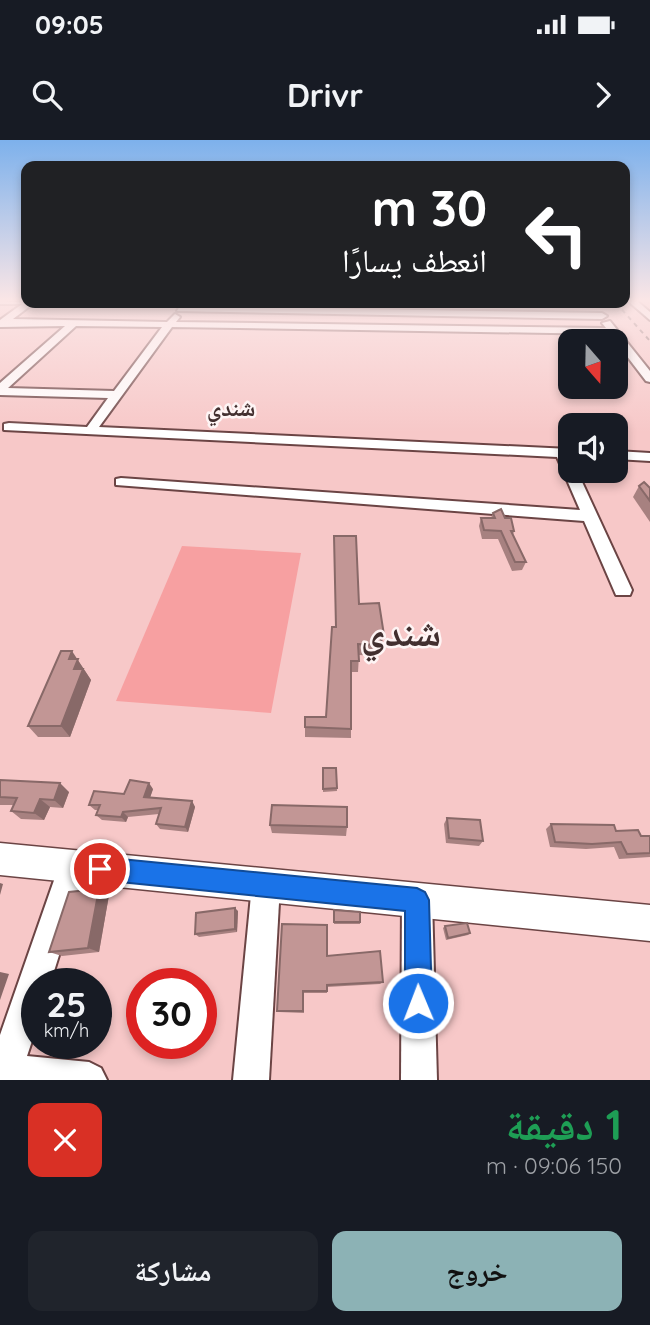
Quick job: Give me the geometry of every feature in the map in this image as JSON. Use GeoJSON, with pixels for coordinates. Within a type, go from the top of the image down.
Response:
{"type":"FeatureCollection","features":[{"type":"Feature","properties":{"kind":"main road"},"geometry":{"type":"LineString","coordinates":[[0,859],[650,923]]}},
{"type":"Feature","properties":{"kind":"street"},"geometry":{"type":"LineString","coordinates":[[0,391],[50,345]]}},
{"type":"Feature","properties":{"kind":"street"},"geometry":{"type":"LineString","coordinates":[[90,431],[154,345]]}},
{"type":"Feature","properties":{"kind":"street"},"geometry":{"type":"LineString","coordinates":[[628,350],[650,379]]}},
{"type":"Feature","properties":{"kind":"street"},"geometry":{"type":"LineString","coordinates":[[0,391],[117,395]]}},
{"type":"Feature","properties":{"kind":"street"},"geometry":{"type":"LineString","coordinates":[[9,428],[558,453]]}},
{"type":"Feature","properties":{"kind":"street"},"geometry":{"type":"LineString","coordinates":[[628,456],[650,457]]}},
{"type":"Feature","properties":{"kind":"street"},"geometry":{"type":"LineString","coordinates":[[121,482],[590,516]]}},
{"type":"Feature","properties":{"kind":"street"},"geometry":{"type":"LineString","coordinates":[[577,483],[623,590]]}},
{"type":"Feature","properties":{"kind":"street"},"geometry":{"type":"LineString","coordinates":[[73,866],[3,1074],[89,1080]]}},
{"type":"Feature","properties":{"kind":"street"},"geometry":{"type":"LineString","coordinates":[[251,1080],[266,885]]}},
{"type":"Feature","properties":{"kind":"street"},"geometry":{"type":"LineString","coordinates":[[417,900],[419,1080]]}},
{"type":"Feature","properties":{"kind":"shaded area"},"geometry":{"type":"Polygon","coordinates":[[[182,546],[301,553],[271,713],[116,701],[182,546]]]}},
{"type":"Feature","properties":{"kind":"building"},"geometry":{"type":"Polygon","coordinates":[[[644,482],[650,488],[650,501],[639,486],[644,482]]]}},
{"type":"Feature","properties":{"kind":"building"},"geometry":{"type":"Polygon","coordinates":[[[501,509],[505,518],[511,518],[514,531],[511,531],[526,562],[515,562],[501,531],[484,530],[481,518],[495,518],[493,513],[501,509]]]}},
{"type":"Feature","properties":{"kind":"building"},"geometry":{"type":"Polygon","coordinates":[[[334,536],[356,536],[359,604],[379,603],[384,635],[381,635],[381,645],[358,644],[359,661],[351,661],[351,729],[305,727],[305,717],[326,717],[332,627],[336,627],[334,536]]]}},
{"type":"Feature","properties":{"kind":"building"},"geometry":{"type":"Polygon","coordinates":[[[61,651],[72,651],[69,659],[78,659],[74,669],[83,669],[61,726],[28,726],[61,651]]]}},
{"type":"Feature","properties":{"kind":"building"},"geometry":{"type":"Polygon","coordinates":[[[323,768],[336,768],[337,788],[323,789],[323,768]]]}},
{"type":"Feature","properties":{"kind":"building"},"geometry":{"type":"Polygon","coordinates":[[[0,780],[60,783],[54,800],[40,799],[34,813],[11,811],[17,798],[0,797],[0,780]]]}},
{"type":"Feature","properties":{"kind":"building"},"geometry":{"type":"Polygon","coordinates":[[[130,780],[149,783],[144,797],[192,801],[185,827],[156,824],[161,808],[123,812],[121,817],[96,815],[100,805],[89,805],[94,791],[124,794],[130,780]]]}},
{"type":"Feature","properties":{"kind":"building"},"geometry":{"type":"Polygon","coordinates":[[[272,805],[347,807],[347,827],[270,825],[272,805]]]}},
{"type":"Feature","properties":{"kind":"building"},"geometry":{"type":"Polygon","coordinates":[[[447,818],[480,820],[483,841],[449,838],[447,818]]]}},
{"type":"Feature","properties":{"kind":"building"},"geometry":{"type":"Polygon","coordinates":[[[551,824],[614,825],[616,831],[638,830],[641,836],[650,836],[650,853],[627,854],[621,842],[555,842],[551,824]]]}},
{"type":"Feature","properties":{"kind":"building"},"geometry":{"type":"Polygon","coordinates":[[[99,889],[88,948],[49,952],[69,892],[99,889]]]}},
{"type":"Feature","properties":{"kind":"building"},"geometry":{"type":"Polygon","coordinates":[[[235,908],[235,929],[195,934],[196,913],[235,908]]]}},
{"type":"Feature","properties":{"kind":"building"},"geometry":{"type":"Polygon","coordinates":[[[334,910],[360,912],[360,922],[334,922],[334,910]]]}},
{"type":"Feature","properties":{"kind":"building"},"geometry":{"type":"Polygon","coordinates":[[[467,923],[470,933],[448,938],[445,926],[467,923]]]}},
{"type":"Feature","properties":{"kind":"building"},"geometry":{"type":"Polygon","coordinates":[[[282,924],[327,925],[327,956],[380,951],[383,982],[327,985],[327,991],[303,991],[303,1011],[277,1011],[282,924]]]}},
{"type":"Feature","properties":{"kind":"district","name":"شندي"},"geometry":{"type":"Point","coordinates":[231,408]}},
{"type":"Feature","properties":{"kind":"district","name":"شندي"},"geometry":{"type":"Point","coordinates":[401,633]}},
{"type":"Feature","properties":{"kind":"route"},"geometry":{"type":"LineString","coordinates":[[100,869],[417,900],[418,1003]]}}]}
